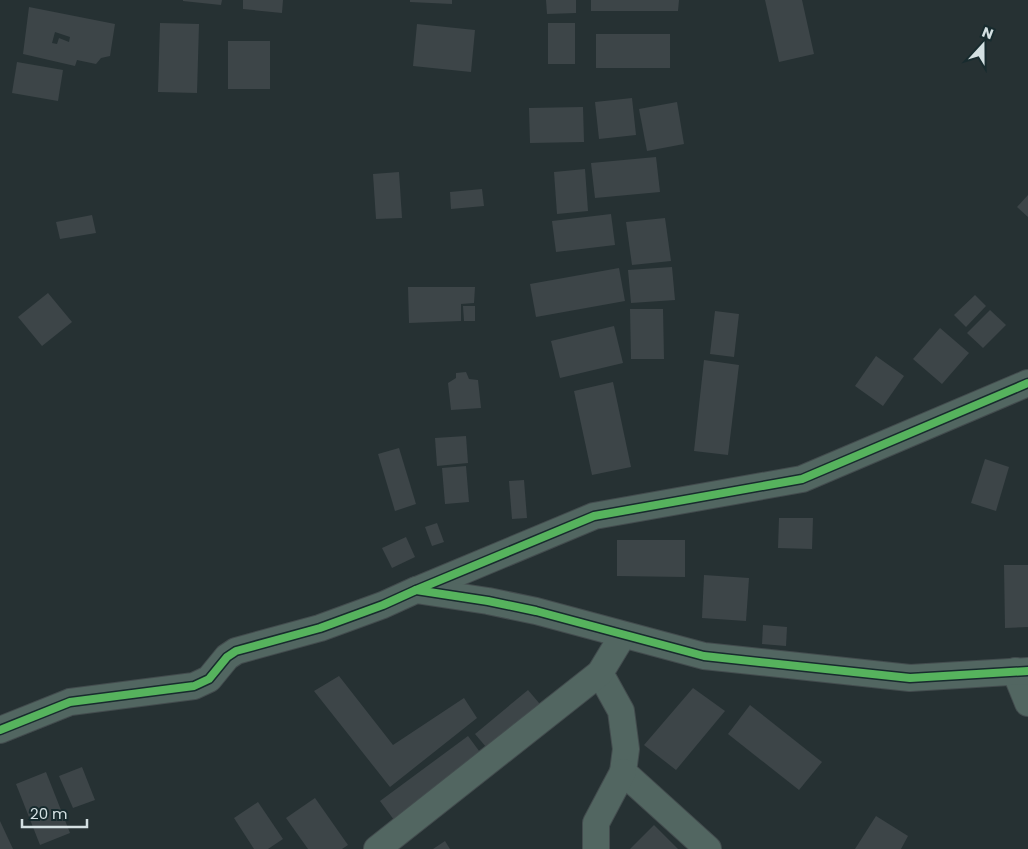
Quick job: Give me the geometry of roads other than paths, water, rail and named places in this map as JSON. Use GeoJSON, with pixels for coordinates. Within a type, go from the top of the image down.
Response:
{"type":"FeatureCollection","features":[{"type":"Feature","properties":{"kind":"street"},"geometry":{"type":"LineString","coordinates":[[0,730],[70,702],[194,686],[209,679],[227,657],[236,651],[320,628],[383,605],[594,516],[802,478],[1028,383]]}},
{"type":"Feature","properties":{"kind":"street"},"geometry":{"type":"LineString","coordinates":[[416,590],[488,601],[536,611],[704,656],[910,678],[1022,671],[1028,702]]}},
{"type":"Feature","properties":{"kind":"street"},"geometry":{"type":"LineString","coordinates":[[377,849],[600,673],[623,635]]}},
{"type":"Feature","properties":{"kind":"street"},"geometry":{"type":"LineString","coordinates":[[596,849],[596,823],[624,772],[626,749],[621,711],[600,673]]}},
{"type":"Feature","properties":{"kind":"street"},"geometry":{"type":"LineString","coordinates":[[624,772],[708,849]]}}]}
